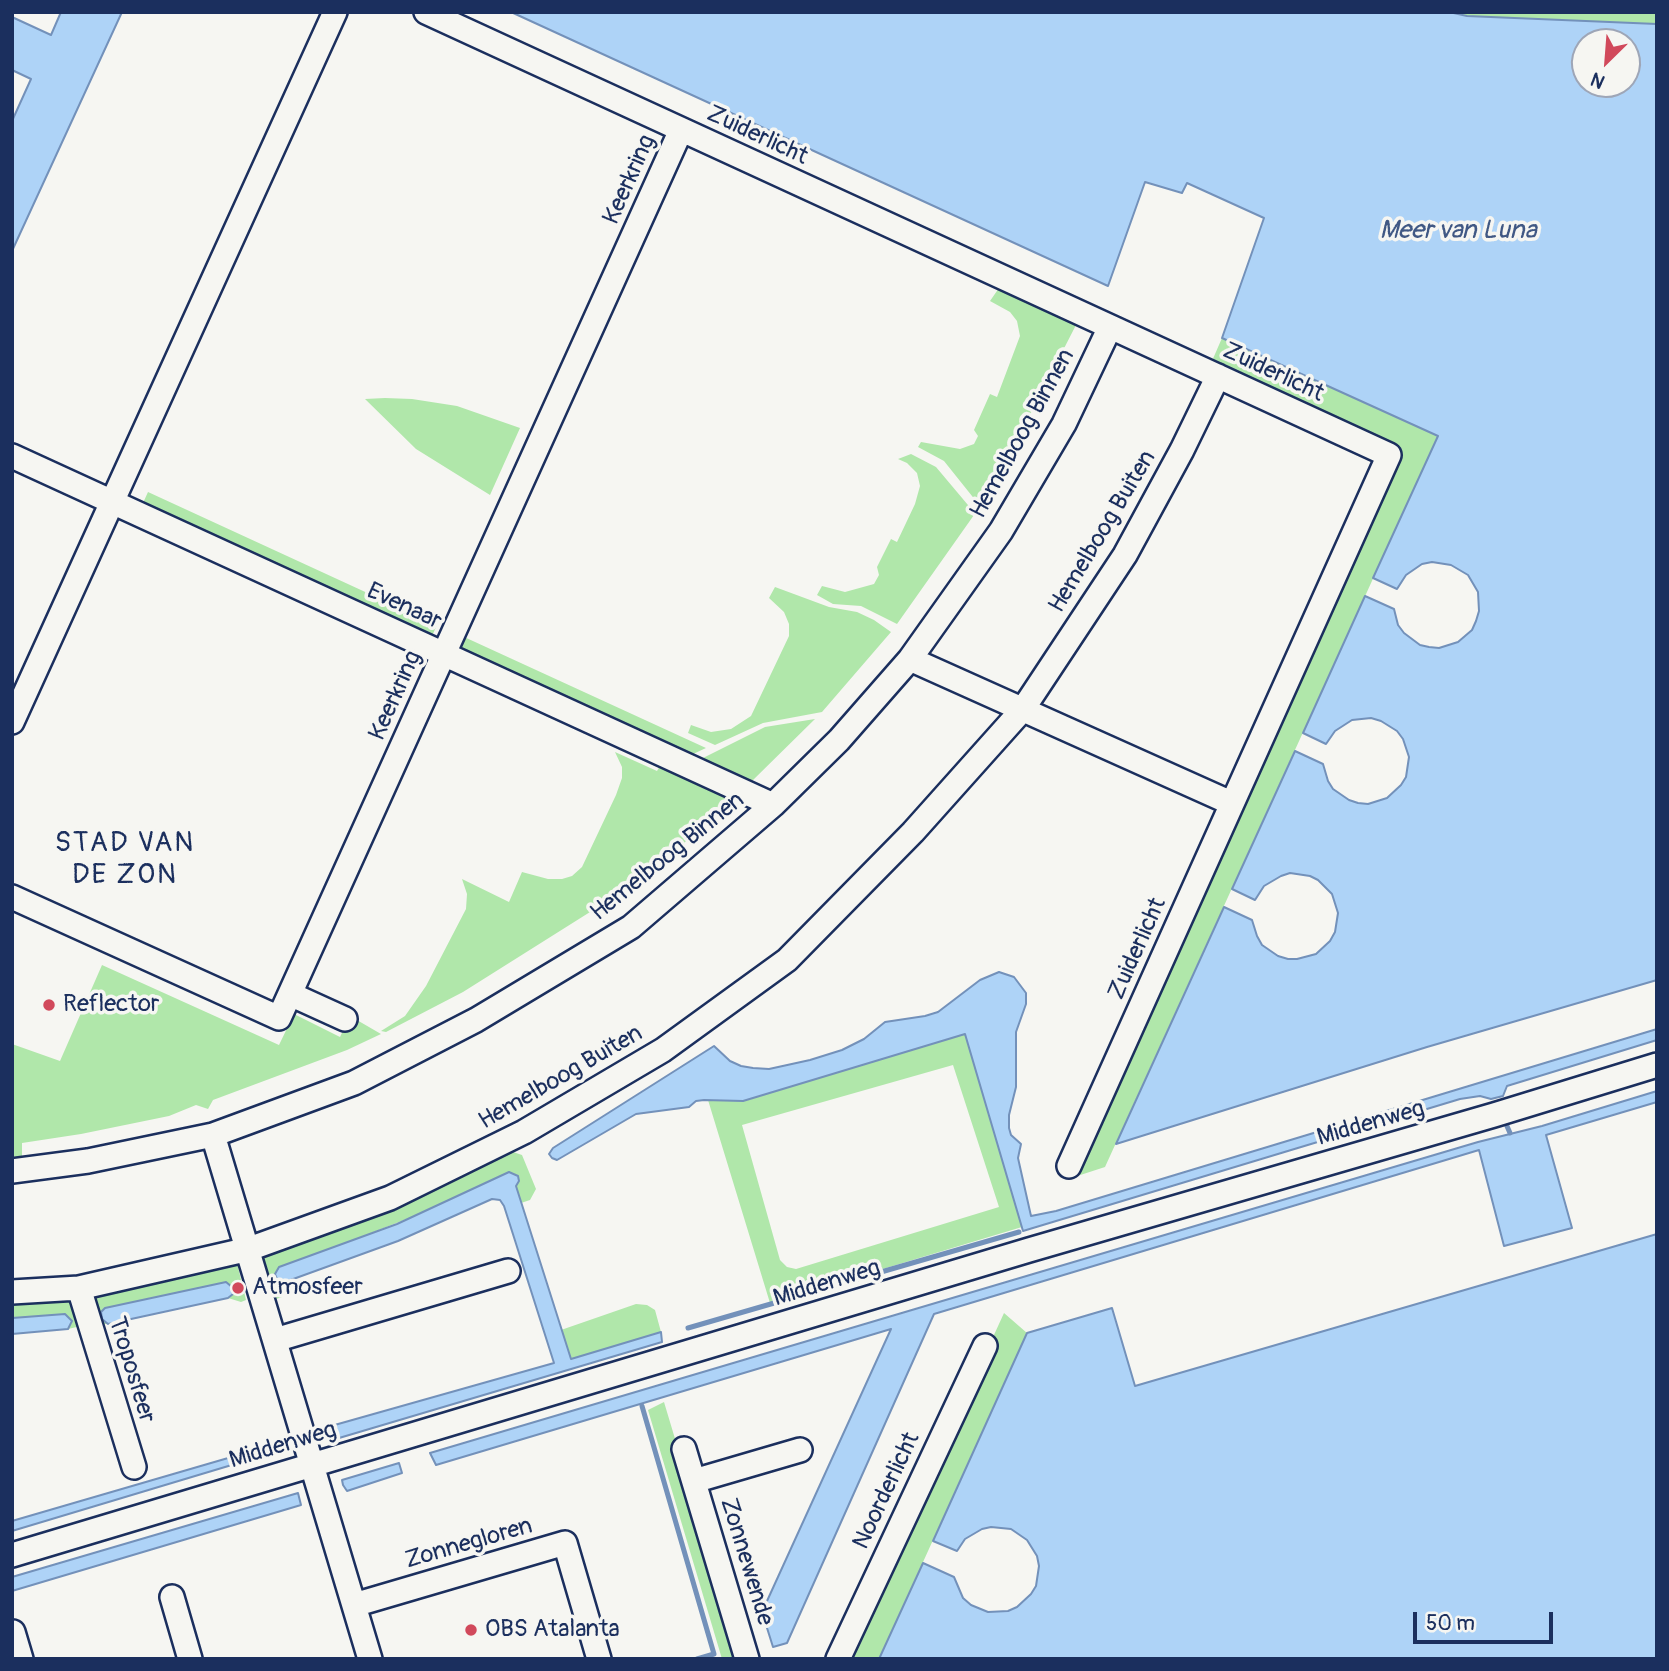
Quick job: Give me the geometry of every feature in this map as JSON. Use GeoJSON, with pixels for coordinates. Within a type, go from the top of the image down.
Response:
{"type":"FeatureCollection","features":[{"type":"Feature","properties":{"kind":"street"},"geometry":{"type":"LineString","coordinates":[[12,722],[335,12]]}},
{"type":"Feature","properties":{"kind":"street","name":"Zuiderlicht"},"geometry":{"type":"LineString","coordinates":[[426,12],[1389,455],[1069,1166]]}},
{"type":"Feature","properties":{"kind":"street","name":"Keerkring"},"geometry":{"type":"LineString","coordinates":[[12,897],[279,1018],[681,130]]}},
{"type":"Feature","properties":{"kind":"street","name":"Hemelboog Binnen"},"geometry":{"type":"LineString","coordinates":[[12,1171],[88,1161],[213,1135],[354,1083],[476,1020],[631,927],[773,805],[839,740],[910,659],[1001,531],[1064,424],[1110,327]]}},
{"type":"Feature","properties":{"kind":"street","name":"Hemelboog Buiten"},"geometry":{"type":"LineString","coordinates":[[12,1292],[79,1288],[248,1249],[390,1198],[524,1132],[663,1050],[787,960],[913,832],[1023,709],[1125,555],[1182,450],[1218,376]]}},
{"type":"Feature","properties":{"kind":"street","name":"Evenaar"},"geometry":{"type":"LineString","coordinates":[[12,456],[773,805]]}},
{"type":"Feature","properties":{"kind":"street"},"geometry":{"type":"LineString","coordinates":[[910,659],[1231,803]]}},
{"type":"Feature","properties":{"kind":"street"},"geometry":{"type":"LineString","coordinates":[[290,994],[345,1019]]}},
{"type":"Feature","properties":{"kind":"street","name":"Middenweg"},"geometry":{"type":"LineString","coordinates":[[12,1555],[1657,1065]]}},
{"type":"Feature","properties":{"kind":"street"},"geometry":{"type":"LineString","coordinates":[[213,1135],[370,1659]]}},
{"type":"Feature","properties":{"kind":"street"},"geometry":{"type":"LineString","coordinates":[[275,1340],[508,1271]]}},
{"type":"Feature","properties":{"kind":"street","name":"Troposfeer"},"geometry":{"type":"LineString","coordinates":[[79,1288],[134,1467]]}},
{"type":"Feature","properties":{"kind":"street","name":"Noorderlicht"},"geometry":{"type":"LineString","coordinates":[[833,1657],[985,1346]]}},
{"type":"Feature","properties":{"kind":"street","name":"Zonnewende"},"geometry":{"type":"LineString","coordinates":[[684,1449],[747,1659]]}},
{"type":"Feature","properties":{"kind":"street","name":"Zonnewende"},"geometry":{"type":"LineString","coordinates":[[694,1481],[800,1450]]}},
{"type":"Feature","properties":{"kind":"street","name":"Zonnegloren"},"geometry":{"type":"LineString","coordinates":[[354,1605],[565,1544],[599,1659]]}},
{"type":"Feature","properties":{"kind":"street"},"geometry":{"type":"LineString","coordinates":[[172,1597],[190,1659]]}},
{"type":"Feature","properties":{"kind":"street"},"geometry":{"type":"LineString","coordinates":[[13,1632],[20,1659]]}},
{"type":"Feature","properties":{"kind":"green space"},"geometry":{"type":"Polygon","coordinates":[[[1443,12],[1657,12],[1657,29],[1641,28],[1450,20],[1443,12]]]}},
{"type":"Feature","properties":{"kind":"green space"},"geometry":{"type":"Polygon","coordinates":[[[999,288],[1076,325],[980,506],[944,461],[918,447],[921,442],[960,449],[974,444],[978,436],[974,430],[990,394],[997,397],[1020,336],[1017,321],[1010,312],[990,301],[999,288]]]}},
{"type":"Feature","properties":{"kind":"green space"},"geometry":{"type":"Polygon","coordinates":[[[1222,338],[1438,436],[1105,1167],[1068,1179],[1402,449],[1212,361],[1222,338]]]}},
{"type":"Feature","properties":{"kind":"green space"},"geometry":{"type":"Polygon","coordinates":[[[385,398],[457,406],[520,428],[490,495],[416,449],[365,399],[385,398]]]}},
{"type":"Feature","properties":{"kind":"green space"},"geometry":{"type":"Polygon","coordinates":[[[911,454],[936,467],[974,515],[897,624],[861,606],[833,604],[817,595],[822,586],[845,592],[874,584],[879,575],[877,567],[891,539],[897,542],[915,504],[920,486],[917,473],[907,463],[898,459],[911,454]]]}},
{"type":"Feature","properties":{"kind":"green space"},"geometry":{"type":"Polygon","coordinates":[[[148,492],[437,625],[432,636],[143,503],[148,492]]]}},
{"type":"Feature","properties":{"kind":"green space"},"geometry":{"type":"Polygon","coordinates":[[[775,587],[829,607],[857,612],[891,632],[822,712],[763,723],[715,745],[688,733],[691,725],[711,732],[731,729],[751,716],[789,636],[789,624],[784,612],[769,598],[775,587]]]}},
{"type":"Feature","properties":{"kind":"green space"},"geometry":{"type":"Polygon","coordinates":[[[462,636],[706,748],[691,755],[456,647],[462,636]]]}},
{"type":"Feature","properties":{"kind":"green space"},"geometry":{"type":"Polygon","coordinates":[[[815,719],[752,781],[701,759],[765,727],[815,719]]]}},
{"type":"Feature","properties":{"kind":"green space"},"geometry":{"type":"Polygon","coordinates":[[[615,752],[657,771],[664,759],[738,793],[724,809],[670,855],[598,907],[463,992],[386,1032],[381,1031],[405,1016],[426,986],[466,909],[467,894],[462,879],[509,902],[522,872],[548,879],[562,879],[572,876],[582,867],[622,778],[622,767],[615,752]]]}},
{"type":"Feature","properties":{"kind":"green space"},"geometry":{"type":"Polygon","coordinates":[[[102,965],[279,1045],[294,1014],[340,1037],[350,1016],[381,1034],[347,1050],[213,1100],[208,1109],[196,1105],[169,1116],[22,1143],[22,1166],[12,1167],[12,1044],[60,1061],[102,965]]]}},
{"type":"Feature","properties":{"kind":"green space"},"geometry":{"type":"Polygon","coordinates":[[[965,1034],[1022,1227],[770,1303],[708,1100],[743,1101],[965,1034]],[[953,1065],[742,1125],[780,1260],[787,1267],[796,1269],[999,1207],[953,1065]]]}},
{"type":"Feature","properties":{"kind":"green space"},"geometry":{"type":"Polygon","coordinates":[[[510,1151],[522,1155],[536,1189],[530,1200],[521,1203],[516,1186],[437,1207],[279,1267],[277,1279],[285,1282],[282,1297],[276,1299],[262,1255],[510,1151]]]}},
{"type":"Feature","properties":{"kind":"green space"},"geometry":{"type":"Polygon","coordinates":[[[237,1263],[246,1300],[241,1302],[228,1298],[233,1294],[232,1287],[226,1282],[101,1312],[102,1318],[108,1324],[93,1324],[89,1295],[237,1263]]]}},
{"type":"Feature","properties":{"kind":"green space"},"geometry":{"type":"Polygon","coordinates":[[[71,1298],[81,1326],[68,1329],[72,1323],[65,1314],[12,1318],[12,1299],[71,1298]]]}},
{"type":"Feature","properties":{"kind":"green space"},"geometry":{"type":"Polygon","coordinates":[[[636,1304],[647,1305],[655,1310],[661,1332],[571,1359],[561,1330],[636,1304]]]}},
{"type":"Feature","properties":{"kind":"green space"},"geometry":{"type":"Polygon","coordinates":[[[1004,1313],[1027,1333],[879,1659],[846,1659],[1004,1313]]]}},
{"type":"Feature","properties":{"kind":"green space"},"geometry":{"type":"Polygon","coordinates":[[[664,1402],[741,1659],[722,1659],[648,1410],[664,1402]]]}},
{"type":"Feature","properties":{"kind":"water"},"geometry":{"type":"Polygon","coordinates":[[[61,12],[122,12],[12,251],[12,121],[31,79],[12,70],[12,17],[51,35],[61,12]]]}},
{"type":"Feature","properties":{"kind":"water","name":"Meer van Luna"},"geometry":{"type":"Polygon","coordinates":[[[511,12],[1449,12],[1467,16],[1657,24],[1657,980],[1427,1047],[1116,1144],[1224,907],[1252,920],[1262,945],[1288,959],[1316,954],[1335,932],[1338,913],[1332,894],[1310,876],[1290,873],[1281,876],[1264,886],[1255,900],[1232,889],[1295,751],[1323,764],[1333,789],[1358,803],[1368,804],[1387,798],[1406,777],[1409,757],[1403,739],[1397,731],[1381,721],[1371,718],[1352,720],[1335,731],[1326,744],[1303,733],[1365,596],[1394,609],[1398,625],[1404,633],[1420,645],[1429,647],[1439,648],[1458,642],[1472,630],[1479,611],[1478,592],[1468,575],[1451,565],[1432,562],[1422,564],[1406,575],[1397,589],[1373,578],[1438,436],[1222,338],[1264,218],[1187,183],[1182,193],[1145,182],[1108,286],[511,12]]]}},
{"type":"Feature","properties":{"kind":"water"},"geometry":{"type":"Polygon","coordinates":[[[999,972],[1014,977],[1026,993],[1026,1004],[1016,1032],[1016,1087],[1009,1115],[1009,1128],[1011,1135],[1021,1144],[1018,1158],[1031,1216],[1056,1211],[1657,1029],[1657,1040],[1507,1086],[1503,1096],[1491,1099],[1480,1096],[1460,1099],[1023,1231],[965,1034],[743,1101],[704,1100],[696,1101],[689,1107],[636,1114],[557,1160],[549,1154],[553,1148],[714,1046],[730,1061],[753,1068],[769,1069],[810,1060],[842,1050],[864,1039],[885,1022],[938,1012],[980,980],[999,972]]]}},
{"type":"Feature","properties":{"kind":"water"},"geometry":{"type":"Polygon","coordinates":[[[1657,1091],[1657,1102],[1546,1135],[1572,1228],[1504,1246],[1479,1150],[934,1314],[787,1643],[773,1647],[762,1612],[891,1329],[436,1465],[430,1453],[1478,1142],[1542,1126],[1657,1091]]]}},
{"type":"Feature","properties":{"kind":"water"},"geometry":{"type":"Polygon","coordinates":[[[509,1172],[518,1176],[516,1186],[571,1359],[661,1332],[662,1342],[329,1441],[324,1428],[554,1363],[500,1200],[492,1199],[398,1241],[285,1282],[277,1279],[275,1274],[279,1267],[397,1224],[509,1172]]]}},
{"type":"Feature","properties":{"kind":"water"},"geometry":{"type":"Polygon","coordinates":[[[1657,1234],[1657,1659],[879,1659],[923,1563],[954,1577],[963,1598],[971,1605],[988,1612],[1008,1611],[1017,1607],[1036,1586],[1039,1566],[1037,1556],[1027,1540],[1011,1529],[982,1529],[965,1539],[957,1551],[933,1541],[1027,1333],[1112,1308],[1135,1386],[1657,1234]]]}},
{"type":"Feature","properties":{"kind":"water"},"geometry":{"type":"Polygon","coordinates":[[[226,1282],[232,1287],[233,1294],[228,1298],[108,1324],[102,1319],[101,1312],[105,1308],[226,1282]]]}},
{"type":"Feature","properties":{"kind":"water"},"geometry":{"type":"Polygon","coordinates":[[[65,1314],[72,1321],[68,1329],[12,1334],[12,1318],[65,1314]]]}},
{"type":"Feature","properties":{"kind":"water"},"geometry":{"type":"Polygon","coordinates":[[[283,1442],[285,1449],[12,1531],[12,1521],[283,1442]]]}},
{"type":"Feature","properties":{"kind":"water"},"geometry":{"type":"Polygon","coordinates":[[[399,1463],[402,1473],[347,1491],[343,1485],[342,1480],[399,1463]]]}},
{"type":"Feature","properties":{"kind":"water"},"geometry":{"type":"Polygon","coordinates":[[[298,1493],[301,1505],[12,1591],[12,1577],[298,1493]]]}},
{"type":"Feature","properties":{"kind":"waterway"},"geometry":{"type":"LineString","coordinates":[[1503,1117],[1510,1133]]}},
{"type":"Feature","properties":{"kind":"waterway"},"geometry":{"type":"LineString","coordinates":[[688,1328],[1019,1232]]}},
{"type":"Feature","properties":{"kind":"waterway"},"geometry":{"type":"LineString","coordinates":[[642,1406],[714,1654],[697,1659]]}},
{"type":"Feature","properties":{"kind":"place","name":"Reflector"},"geometry":{"type":"Point","coordinates":[49,1005]}},
{"type":"Feature","properties":{"kind":"place","name":"Atmosfeer"},"geometry":{"type":"Point","coordinates":[238,1288]}},
{"type":"Feature","properties":{"kind":"place","name":"OBS Atalanta"},"geometry":{"type":"Point","coordinates":[471,1630]}},
{"type":"Feature","properties":{"kind":"district","name":"STAD VAN DE ZON"},"geometry":{"type":"Point","coordinates":[125,860]}}]}
